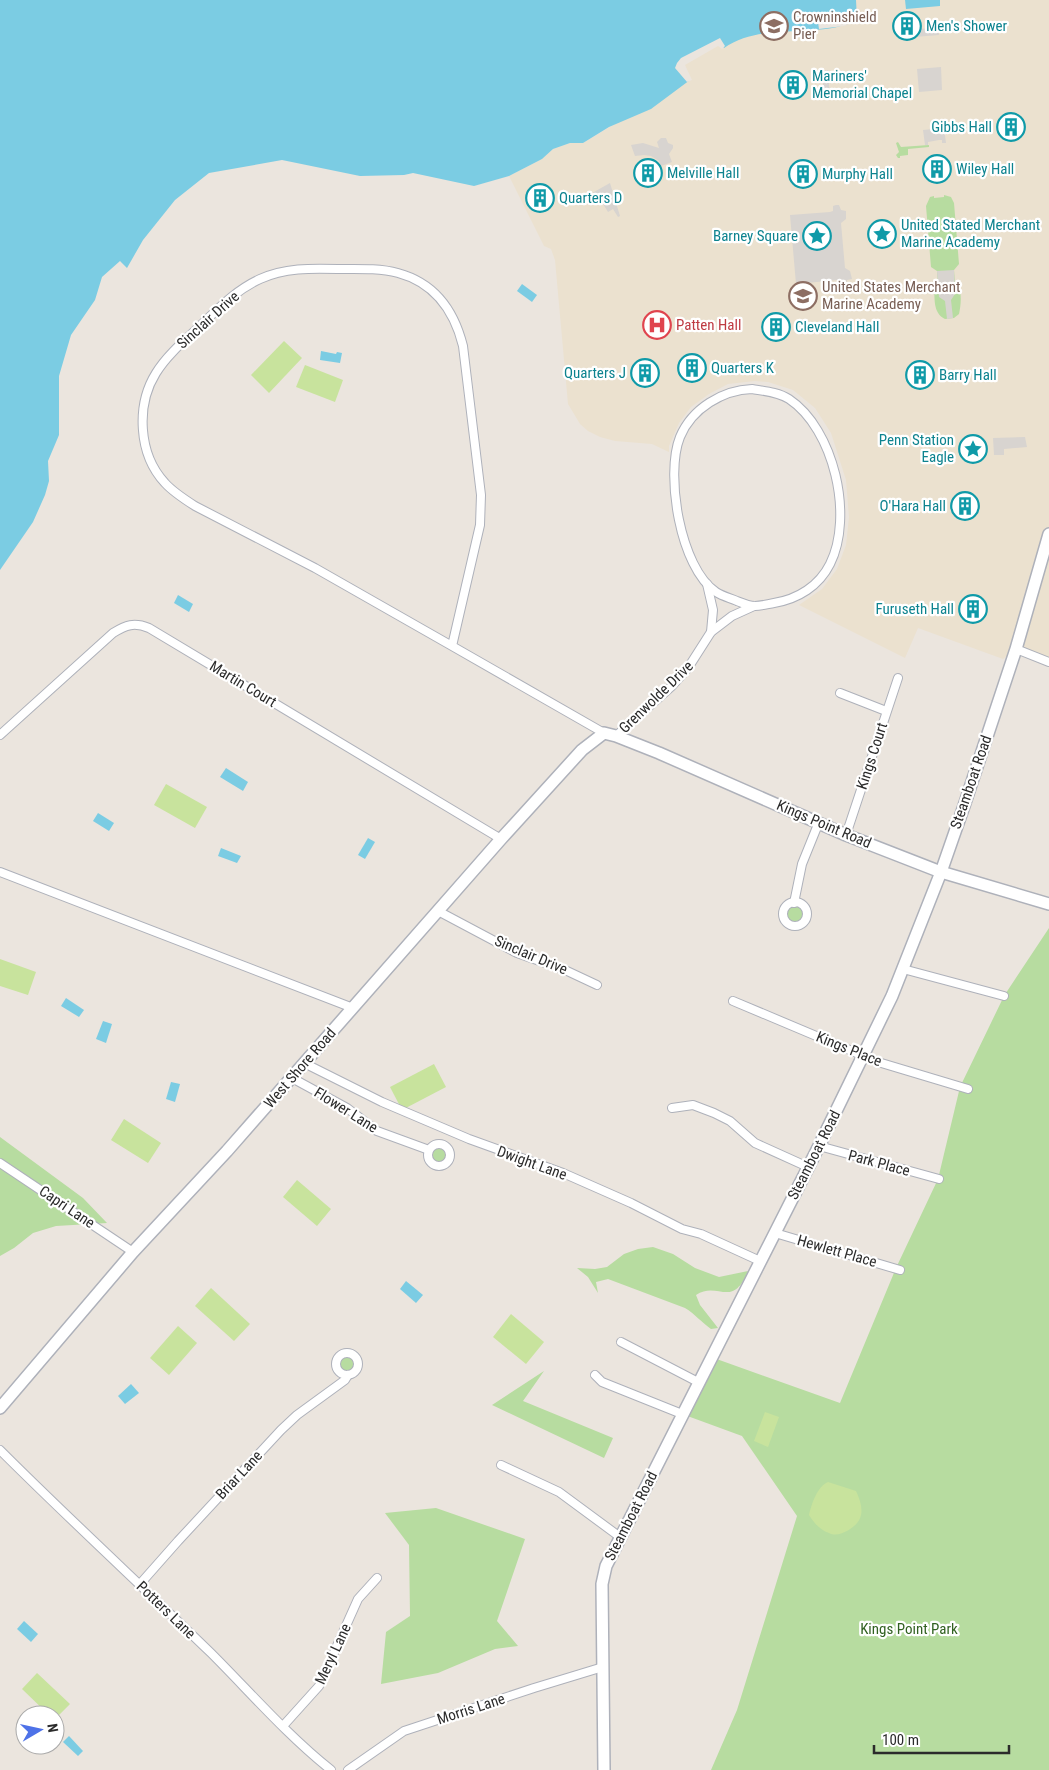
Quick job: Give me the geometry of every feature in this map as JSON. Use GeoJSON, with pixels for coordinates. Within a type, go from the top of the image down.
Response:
{"type":"FeatureCollection","features":[{"type":"Feature","properties":{"kind":"main road","name":"Steamboat Road"},"geometry":{"type":"LineString","coordinates":[[604,1770],[602,1584],[606,1566],[819,1146],[903,968],[941,872],[1016,649],[1049,534]]}},
{"type":"Feature","properties":{"kind":"main road","name":"Kings Point Road"},"geometry":{"type":"LineString","coordinates":[[604,733],[659,752],[846,835],[941,872],[1049,904]]}},
{"type":"Feature","properties":{"kind":"main road","name":"West Shore Road"},"geometry":{"type":"LineString","coordinates":[[0,1408],[133,1252],[209,1172],[501,840],[582,750],[604,733]]}},
{"type":"Feature","properties":{"kind":"street","name":"Sinclair Drive"},"geometry":{"type":"LineString","coordinates":[[452,646],[480,525],[481,495],[463,346],[458,328],[449,310],[437,294],[422,284],[397,272],[303,268],[274,274],[246,286],[230,297],[174,350],[155,374],[144,403],[142,422],[151,462],[164,482],[178,495],[195,506],[315,568],[604,733]]}},
{"type":"Feature","properties":{"kind":"street","name":"Grenwolde Drive"},"geometry":{"type":"LineString","coordinates":[[616,736],[682,674],[699,653],[711,632],[732,616],[754,606],[785,601],[802,594],[816,583],[830,564],[840,519],[838,485],[822,435],[802,409],[787,398],[768,391],[752,390],[730,393],[715,398],[704,406],[680,436],[674,474],[678,518],[683,538],[693,562],[715,592],[754,606]]}},
{"type":"Feature","properties":{"kind":"street","name":"Grenwolde Drive"},"geometry":{"type":"LineString","coordinates":[[707,583],[712,610],[711,632]]}},
{"type":"Feature","properties":{"kind":"street","name":"Martin Court"},"geometry":{"type":"LineString","coordinates":[[0,735],[113,633],[126,625],[139,624],[158,633],[501,840]]}},
{"type":"Feature","properties":{"kind":"street"},"geometry":{"type":"LineString","coordinates":[[1016,649],[1049,662]]}},
{"type":"Feature","properties":{"kind":"street","name":"Kings Court"},"geometry":{"type":"LineString","coordinates":[[846,835],[898,678]]}},
{"type":"Feature","properties":{"kind":"street"},"geometry":{"type":"LineString","coordinates":[[840,693],[886,712]]}},
{"type":"Feature","properties":{"kind":"street"},"geometry":{"type":"LineString","coordinates":[[794,903],[799,876],[818,822]]}},
{"type":"Feature","properties":{"kind":"street"},"geometry":{"type":"LineString","coordinates":[[0,872],[352,1008]]}},
{"type":"Feature","properties":{"kind":"street","name":"Sinclair Drive"},"geometry":{"type":"LineString","coordinates":[[438,911],[517,953],[565,970],[597,985]]}},
{"type":"Feature","properties":{"kind":"street"},"geometry":{"type":"LineString","coordinates":[[903,968],[1004,996]]}},
{"type":"Feature","properties":{"kind":"street","name":"Kings Place"},"geometry":{"type":"LineString","coordinates":[[734,1001],[889,1066],[968,1089]]}},
{"type":"Feature","properties":{"kind":"street","name":"Dwight Lane"},"geometry":{"type":"LineString","coordinates":[[304,1063],[382,1102],[469,1139],[563,1173],[682,1229],[701,1234],[760,1261]]}},
{"type":"Feature","properties":{"kind":"street","name":"Flower Lane"},"geometry":{"type":"LineString","coordinates":[[292,1078],[347,1108],[377,1131],[429,1150]]}},
{"type":"Feature","properties":{"kind":"street"},"geometry":{"type":"LineString","coordinates":[[672,1108],[694,1105],[714,1113],[730,1121],[755,1143],[808,1167]]}},
{"type":"Feature","properties":{"kind":"street","name":"Park Place"},"geometry":{"type":"LineString","coordinates":[[819,1146],[939,1179]]}},
{"type":"Feature","properties":{"kind":"street","name":"Capri Lane"},"geometry":{"type":"LineString","coordinates":[[0,1163],[133,1252]]}},
{"type":"Feature","properties":{"kind":"street","name":"Hewlett Place"},"geometry":{"type":"LineString","coordinates":[[775,1233],[900,1270]]}},
{"type":"Feature","properties":{"kind":"street"},"geometry":{"type":"LineString","coordinates":[[621,1342],[698,1382]]}},
{"type":"Feature","properties":{"kind":"street","name":"Briar Lane"},"geometry":{"type":"LineString","coordinates":[[140,1584],[281,1430],[297,1414],[344,1380],[348,1375]]}},
{"type":"Feature","properties":{"kind":"street"},"geometry":{"type":"LineString","coordinates":[[595,1375],[602,1382],[682,1414]]}},
{"type":"Feature","properties":{"kind":"street","name":"Potters Lane"},"geometry":{"type":"LineString","coordinates":[[0,1450],[140,1584],[325,1768]]}},
{"type":"Feature","properties":{"kind":"street"},"geometry":{"type":"LineString","coordinates":[[501,1465],[559,1492],[620,1537]]}},
{"type":"Feature","properties":{"kind":"street","name":"Meryl Lane"},"geometry":{"type":"LineString","coordinates":[[283,1726],[319,1686],[358,1599],[376,1578]]}},
{"type":"Feature","properties":{"kind":"street","name":"Morris Lane"},"geometry":{"type":"LineString","coordinates":[[348,1770],[404,1731],[603,1667]]}},
{"type":"Feature","properties":{"kind":"shaded area","name":"United States Merchant Marine Academy"},"geometry":{"type":"Polygon","coordinates":[[[719,0],[1049,0],[1049,662],[1016,649],[1003,659],[918,628],[905,658],[799,605],[822,589],[837,569],[846,545],[849,517],[846,480],[831,433],[815,408],[793,390],[768,382],[755,381],[728,384],[709,394],[691,407],[679,423],[669,446],[669,452],[652,444],[615,441],[600,437],[588,431],[580,424],[568,404],[555,260],[551,249],[544,246],[509,176],[542,159],[553,149],[570,143],[583,143],[689,80],[682,64],[719,0]]]}},
{"type":"Feature","properties":{"kind":"shaded area"},"geometry":{"type":"Polygon","coordinates":[[[932,26],[937,26],[939,35],[914,37],[913,28],[931,28],[932,26]]]}},
{"type":"Feature","properties":{"kind":"shaded area"},"geometry":{"type":"Polygon","coordinates":[[[941,67],[942,90],[919,92],[917,69],[941,67]]]}},
{"type":"Feature","properties":{"kind":"shaded area"},"geometry":{"type":"Polygon","coordinates":[[[828,70],[830,97],[821,98],[821,95],[824,94],[822,74],[819,74],[818,71],[828,70]]]}},
{"type":"Feature","properties":{"kind":"shaded area"},"geometry":{"type":"Polygon","coordinates":[[[944,128],[946,143],[942,143],[942,140],[939,140],[928,142],[928,145],[925,145],[923,130],[944,128]]]}},
{"type":"Feature","properties":{"kind":"shaded area"},"geometry":{"type":"Polygon","coordinates":[[[661,138],[666,138],[668,143],[673,145],[669,154],[672,162],[661,166],[659,161],[651,156],[635,156],[631,145],[643,143],[659,148],[657,142],[661,138]]]}},
{"type":"Feature","properties":{"kind":"shaded area"},"geometry":{"type":"Polygon","coordinates":[[[610,183],[620,216],[618,217],[613,209],[608,212],[600,199],[597,200],[596,198],[589,202],[585,197],[610,183]]]}},
{"type":"Feature","properties":{"kind":"shaded area","name":"Barney Square"},"geometry":{"type":"Polygon","coordinates":[[[839,205],[841,210],[846,211],[846,219],[841,223],[845,268],[850,271],[852,279],[847,280],[846,285],[841,285],[837,280],[796,284],[790,215],[830,212],[833,211],[833,206],[839,205]]]}},
{"type":"Feature","properties":{"kind":"shaded area"},"geometry":{"type":"Polygon","coordinates":[[[954,270],[955,294],[951,300],[953,318],[947,319],[945,301],[939,297],[937,271],[954,270]]]}},
{"type":"Feature","properties":{"kind":"shaded area"},"geometry":{"type":"Polygon","coordinates":[[[1025,437],[1027,447],[1004,449],[1004,455],[994,455],[993,438],[1025,437]]]}},
{"type":"Feature","properties":{"kind":"shaded area"},"geometry":{"type":"Polygon","coordinates":[[[984,439],[985,455],[973,456],[972,440],[984,439]]]}},
{"type":"Feature","properties":{"kind":"green space"},"geometry":{"type":"Polygon","coordinates":[[[898,142],[901,147],[929,145],[929,147],[908,149],[908,155],[898,158],[896,155],[899,152],[896,143],[898,142]]]}},
{"type":"Feature","properties":{"kind":"green space"},"geometry":{"type":"Polygon","coordinates":[[[944,195],[951,197],[954,203],[959,264],[954,270],[955,283],[958,284],[961,299],[959,314],[954,318],[945,319],[938,313],[935,306],[934,288],[938,285],[937,271],[931,267],[926,206],[930,197],[944,197],[944,195]]]}},
{"type":"Feature","properties":{"kind":"green space"},"geometry":{"type":"Polygon","coordinates":[[[284,341],[302,358],[269,393],[251,375],[284,341]]]}},
{"type":"Feature","properties":{"kind":"green space"},"geometry":{"type":"Polygon","coordinates":[[[305,365],[343,380],[335,402],[296,387],[305,365]]]}},
{"type":"Feature","properties":{"kind":"green space"},"geometry":{"type":"Polygon","coordinates":[[[166,784],[207,807],[195,828],[154,805],[166,784]]]}},
{"type":"Feature","properties":{"kind":"green space"},"geometry":{"type":"Polygon","coordinates":[[[792,906],[798,906],[803,911],[801,920],[792,922],[787,917],[787,911],[792,906]]]}},
{"type":"Feature","properties":{"kind":"green space","name":"Kings Point Park"},"geometry":{"type":"Polygon","coordinates":[[[1049,928],[1049,1770],[711,1770],[737,1710],[797,1516],[742,1436],[682,1414],[711,1357],[840,1403],[896,1268],[938,1179],[960,1087],[1004,996],[1049,928]]]}},
{"type":"Feature","properties":{"kind":"green space"},"geometry":{"type":"Polygon","coordinates":[[[0,959],[36,972],[28,995],[0,986],[0,959]]]}},
{"type":"Feature","properties":{"kind":"green space"},"geometry":{"type":"Polygon","coordinates":[[[434,1064],[446,1087],[402,1110],[390,1087],[434,1064]]]}},
{"type":"Feature","properties":{"kind":"green space"},"geometry":{"type":"Polygon","coordinates":[[[124,1119],[161,1143],[148,1163],[111,1140],[124,1119]]]}},
{"type":"Feature","properties":{"kind":"green space"},"geometry":{"type":"Polygon","coordinates":[[[0,1137],[83,1198],[107,1223],[56,1226],[33,1233],[0,1256],[0,1137]]]}},
{"type":"Feature","properties":{"kind":"green space"},"geometry":{"type":"Polygon","coordinates":[[[436,1146],[442,1146],[447,1151],[445,1160],[436,1162],[431,1157],[431,1151],[436,1146]]]}},
{"type":"Feature","properties":{"kind":"green space"},"geometry":{"type":"Polygon","coordinates":[[[297,1180],[331,1209],[317,1226],[283,1197],[297,1180]]]}},
{"type":"Feature","properties":{"kind":"green space"},"geometry":{"type":"Polygon","coordinates":[[[653,1247],[673,1254],[695,1268],[719,1277],[748,1271],[742,1283],[730,1292],[711,1290],[696,1295],[700,1305],[718,1328],[711,1329],[685,1308],[608,1279],[596,1282],[598,1293],[588,1277],[577,1268],[595,1269],[607,1267],[624,1254],[638,1249],[653,1247]]]}},
{"type":"Feature","properties":{"kind":"green space"},"geometry":{"type":"Polygon","coordinates":[[[211,1288],[250,1324],[234,1341],[195,1306],[211,1288]]]}},
{"type":"Feature","properties":{"kind":"green space"},"geometry":{"type":"Polygon","coordinates":[[[511,1314],[544,1342],[526,1364],[493,1337],[511,1314]]]}},
{"type":"Feature","properties":{"kind":"green space"},"geometry":{"type":"Polygon","coordinates":[[[178,1326],[197,1343],[169,1375],[150,1358],[178,1326]]]}},
{"type":"Feature","properties":{"kind":"green space"},"geometry":{"type":"Polygon","coordinates":[[[344,1356],[350,1356],[355,1361],[353,1370],[344,1372],[339,1367],[339,1361],[344,1356]]]}},
{"type":"Feature","properties":{"kind":"green space"},"geometry":{"type":"Polygon","coordinates":[[[544,1371],[523,1401],[613,1438],[604,1458],[492,1405],[544,1371]]]}},
{"type":"Feature","properties":{"kind":"green space"},"geometry":{"type":"Polygon","coordinates":[[[765,1412],[779,1417],[768,1447],[754,1441],[765,1412]]]}},
{"type":"Feature","properties":{"kind":"green space"},"geometry":{"type":"Polygon","coordinates":[[[828,1482],[856,1491],[861,1508],[860,1518],[857,1523],[847,1531],[838,1534],[831,1534],[823,1530],[809,1515],[818,1491],[828,1482]]]}},
{"type":"Feature","properties":{"kind":"green space"},"geometry":{"type":"Polygon","coordinates":[[[436,1508],[525,1539],[497,1621],[518,1646],[495,1649],[438,1673],[381,1684],[386,1632],[410,1616],[409,1545],[385,1513],[436,1508]]]}},
{"type":"Feature","properties":{"kind":"green space"},"geometry":{"type":"Polygon","coordinates":[[[37,1673],[70,1704],[65,1709],[65,1705],[39,1705],[22,1689],[37,1673]]]}},
{"type":"Feature","properties":{"kind":"water"},"geometry":{"type":"Polygon","coordinates":[[[0,0],[856,0],[857,20],[842,26],[825,29],[756,35],[739,40],[724,48],[720,43],[683,64],[690,80],[651,109],[609,127],[583,143],[570,143],[553,149],[542,159],[509,176],[474,186],[413,173],[360,176],[282,160],[209,173],[175,200],[143,240],[127,268],[120,261],[102,277],[95,300],[71,335],[59,376],[59,435],[48,461],[49,481],[45,495],[33,522],[0,570],[0,0]]]}},
{"type":"Feature","properties":{"kind":"water"},"geometry":{"type":"Polygon","coordinates":[[[905,0],[940,0],[940,6],[906,9],[905,0]]]}},
{"type":"Feature","properties":{"kind":"water"},"geometry":{"type":"Polygon","coordinates":[[[522,284],[537,295],[532,302],[517,291],[522,284]]]}},
{"type":"Feature","properties":{"kind":"water"},"geometry":{"type":"Polygon","coordinates":[[[321,351],[336,354],[337,352],[342,353],[340,363],[320,360],[321,351]]]}},
{"type":"Feature","properties":{"kind":"water"},"geometry":{"type":"Polygon","coordinates":[[[178,595],[193,604],[189,612],[174,603],[178,595]]]}},
{"type":"Feature","properties":{"kind":"water"},"geometry":{"type":"Polygon","coordinates":[[[226,768],[248,782],[243,791],[220,777],[226,768]]]}},
{"type":"Feature","properties":{"kind":"water"},"geometry":{"type":"Polygon","coordinates":[[[98,813],[114,823],[109,831],[93,821],[98,813]]]}},
{"type":"Feature","properties":{"kind":"water"},"geometry":{"type":"Polygon","coordinates":[[[368,838],[375,842],[365,859],[358,855],[368,838]]]}},
{"type":"Feature","properties":{"kind":"water"},"geometry":{"type":"Polygon","coordinates":[[[221,848],[241,856],[237,863],[218,856],[221,848]]]}},
{"type":"Feature","properties":{"kind":"water"},"geometry":{"type":"Polygon","coordinates":[[[66,998],[84,1010],[79,1017],[61,1006],[66,998]]]}},
{"type":"Feature","properties":{"kind":"water"},"geometry":{"type":"Polygon","coordinates":[[[103,1021],[112,1024],[106,1043],[96,1039],[103,1021]]]}},
{"type":"Feature","properties":{"kind":"water"},"geometry":{"type":"Polygon","coordinates":[[[171,1082],[180,1084],[175,1102],[166,1099],[171,1082]]]}},
{"type":"Feature","properties":{"kind":"water"},"geometry":{"type":"Polygon","coordinates":[[[406,1281],[423,1295],[416,1303],[400,1289],[406,1281]]]}},
{"type":"Feature","properties":{"kind":"water"},"geometry":{"type":"Polygon","coordinates":[[[131,1384],[139,1393],[125,1404],[118,1396],[131,1384]]]}},
{"type":"Feature","properties":{"kind":"water"},"geometry":{"type":"Polygon","coordinates":[[[24,1621],[38,1634],[31,1642],[17,1629],[24,1621]]]}},
{"type":"Feature","properties":{"kind":"water"},"geometry":{"type":"Polygon","coordinates":[[[69,1736],[83,1751],[78,1756],[65,1744],[65,1740],[69,1736]]]}},
{"type":"Feature","properties":{"kind":"pier"},"geometry":{"type":"Polygon","coordinates":[[[857,13],[857,20],[844,26],[819,29],[818,22],[857,13]]]}},
{"type":"Feature","properties":{"kind":"pier"},"geometry":{"type":"Polygon","coordinates":[[[720,38],[725,46],[722,49],[718,46],[685,65],[692,80],[687,82],[675,68],[677,63],[681,58],[720,38]]]}},
{"type":"Feature","properties":{"kind":"place","name":"Crowninshield Pier"},"geometry":{"type":"Point","coordinates":[774,26]}},
{"type":"Feature","properties":{"kind":"place","name":"Men's Shower"},"geometry":{"type":"Point","coordinates":[907,26]}},
{"type":"Feature","properties":{"kind":"place","name":"Mariners' Memorial Chapel"},"geometry":{"type":"Point","coordinates":[793,85]}},
{"type":"Feature","properties":{"kind":"place","name":"Gibbs Hall"},"geometry":{"type":"Point","coordinates":[1011,127]}},
{"type":"Feature","properties":{"kind":"place","name":"Wiley Hall"},"geometry":{"type":"Point","coordinates":[937,169]}},
{"type":"Feature","properties":{"kind":"place","name":"Melville Hall"},"geometry":{"type":"Point","coordinates":[648,173]}},
{"type":"Feature","properties":{"kind":"place","name":"Murphy Hall"},"geometry":{"type":"Point","coordinates":[803,174]}},
{"type":"Feature","properties":{"kind":"place","name":"Quarters D"},"geometry":{"type":"Point","coordinates":[540,198]}},
{"type":"Feature","properties":{"kind":"place","name":"United Stated Merchant Marine Academy"},"geometry":{"type":"Point","coordinates":[882,234]}},
{"type":"Feature","properties":{"kind":"place","name":"Barney Square"},"geometry":{"type":"Point","coordinates":[817,236]}},
{"type":"Feature","properties":{"kind":"place","name":"United States Merchant Marine Academy"},"geometry":{"type":"Point","coordinates":[803,296]}},
{"type":"Feature","properties":{"kind":"place","name":"Patten Hall"},"geometry":{"type":"Point","coordinates":[657,325]}},
{"type":"Feature","properties":{"kind":"place","name":"Cleveland Hall"},"geometry":{"type":"Point","coordinates":[776,327]}},
{"type":"Feature","properties":{"kind":"place","name":"Quarters K"},"geometry":{"type":"Point","coordinates":[692,368]}},
{"type":"Feature","properties":{"kind":"place","name":"Quarters J"},"geometry":{"type":"Point","coordinates":[645,373]}},
{"type":"Feature","properties":{"kind":"place","name":"Barry Hall"},"geometry":{"type":"Point","coordinates":[920,375]}},
{"type":"Feature","properties":{"kind":"place","name":"Penn Station Eagle"},"geometry":{"type":"Point","coordinates":[973,449]}},
{"type":"Feature","properties":{"kind":"place","name":"O'Hara Hall"},"geometry":{"type":"Point","coordinates":[965,506]}},
{"type":"Feature","properties":{"kind":"place","name":"Furuseth Hall"},"geometry":{"type":"Point","coordinates":[973,609]}}]}
